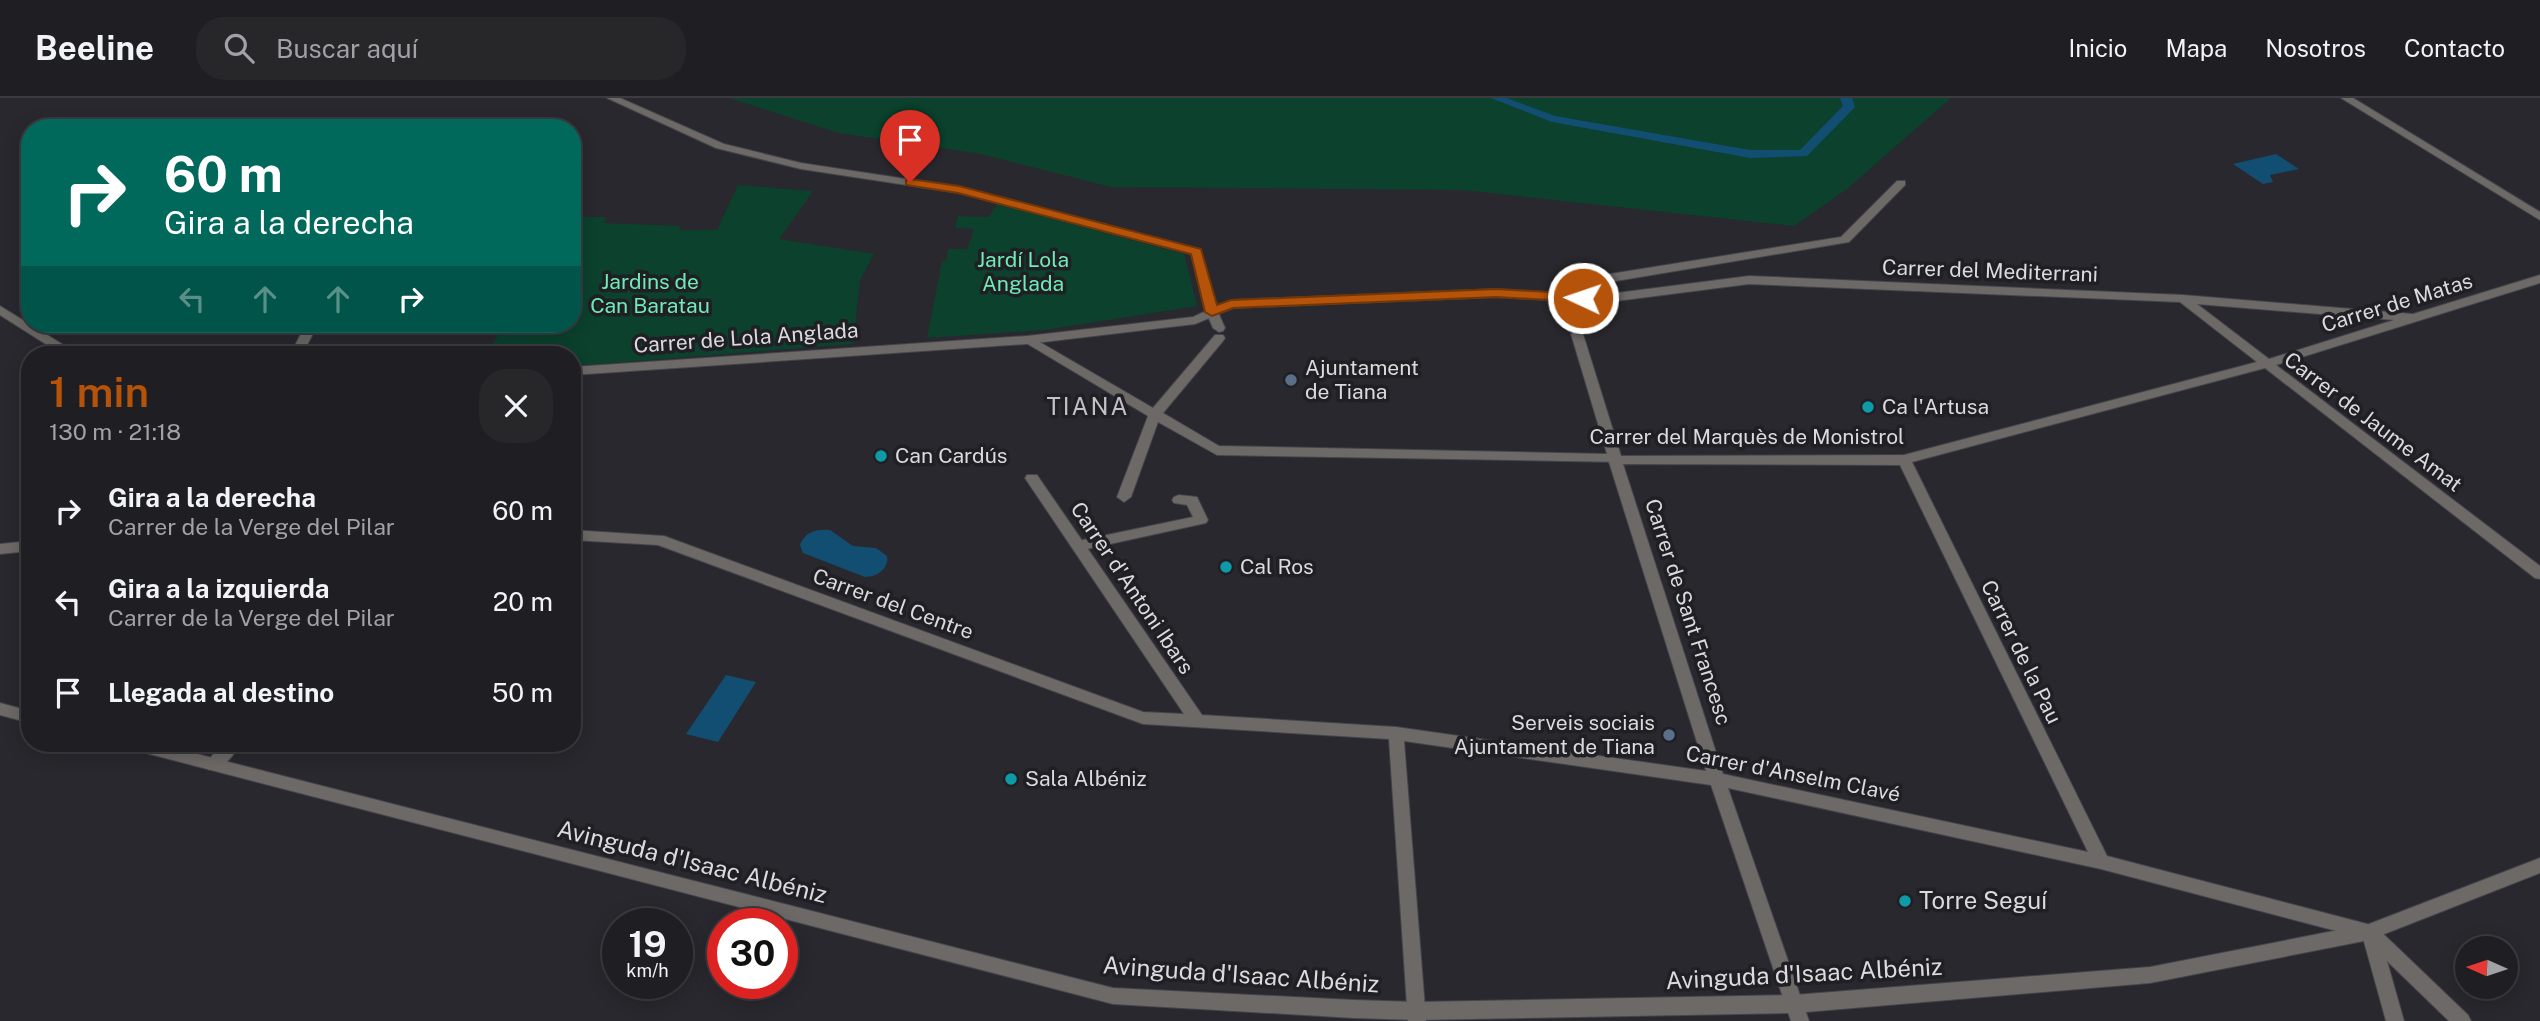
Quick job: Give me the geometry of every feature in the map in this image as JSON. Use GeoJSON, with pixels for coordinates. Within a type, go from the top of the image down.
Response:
{"type":"FeatureCollection","features":[{"type":"Feature","properties":{"kind":"street"},"geometry":{"type":"LineString","coordinates":[[612,98],[720,146],[801,166],[959,190],[1196,252],[1219,333],[1155,414],[1124,497]]}},
{"type":"Feature","properties":{"kind":"street"},"geometry":{"type":"LineString","coordinates":[[2346,98],[2540,217]]}},
{"type":"Feature","properties":{"kind":"street"},"geometry":{"type":"LineString","coordinates":[[1566,297],[1572,286],[1610,278],[1845,240],[1901,183]]}},
{"type":"Feature","properties":{"kind":"street","name":"Carrer de Matas"},"geometry":{"type":"LineString","coordinates":[[2265,364],[2540,279]]}},
{"type":"Feature","properties":{"kind":"street","name":"Carrer del Mediterrani"},"geometry":{"type":"LineString","coordinates":[[1027,340],[1195,320],[1231,304],[1496,293],[1601,299],[1749,280],[2183,299],[2414,318]]}},
{"type":"Feature","properties":{"kind":"street","name":"Carrer de Jaume Amat"},"geometry":{"type":"LineString","coordinates":[[2183,299],[2540,574]]}},
{"type":"Feature","properties":{"kind":"street"},"geometry":{"type":"LineString","coordinates":[[0,310],[21,323]]}},
{"type":"Feature","properties":{"kind":"street"},"geometry":{"type":"LineString","coordinates":[[36,333],[57,346]]}},
{"type":"Feature","properties":{"kind":"street","name":"Carrer de Sant Francesc"},"geometry":{"type":"LineString","coordinates":[[1577,334],[1717,779],[1797,1012]]}},
{"type":"Feature","properties":{"kind":"street"},"geometry":{"type":"LineString","coordinates":[[1027,340],[1155,414]]}},
{"type":"Feature","properties":{"kind":"street","name":"Carrer de Lola Anglada"},"geometry":{"type":"LineString","coordinates":[[581,370],[1027,340]]}},
{"type":"Feature","properties":{"kind":"street","name":"Carrer del Marquès de Monistrol"},"geometry":{"type":"LineString","coordinates":[[1155,414],[1217,450],[1615,459],[1904,460],[2265,364]]}},
{"type":"Feature","properties":{"kind":"street","name":"Carrer de la Pau"},"geometry":{"type":"LineString","coordinates":[[1904,460],[2101,862]]}},
{"type":"Feature","properties":{"kind":"street","name":"Carrer d'Antoni Ibars"},"geometry":{"type":"LineString","coordinates":[[1032,478],[1198,722]]}},
{"type":"Feature","properties":{"kind":"street"},"geometry":{"type":"LineString","coordinates":[[1078,546],[1200,520],[1192,500],[1180,500]]}},
{"type":"Feature","properties":{"kind":"street","name":"Carrer del Centre"},"geometry":{"type":"LineString","coordinates":[[581,536],[659,540],[1143,718],[1198,722]]}},
{"type":"Feature","properties":{"kind":"street"},"geometry":{"type":"LineString","coordinates":[[0,548],[21,547]]}},
{"type":"Feature","properties":{"kind":"street"},"geometry":{"type":"LineString","coordinates":[[0,709],[21,715]]}},
{"type":"Feature","properties":{"kind":"street","name":"Carrer d'Anselm Clavé"},"geometry":{"type":"LineString","coordinates":[[1198,722],[1396,733],[1717,779],[2101,862],[2369,932]]}},
{"type":"Feature","properties":{"kind":"street"},"geometry":{"type":"LineString","coordinates":[[1396,733],[1417,1016]]}},
{"type":"Feature","properties":{"kind":"street","name":"Avinguda d'Isaac Albéniz"},"geometry":{"type":"LineString","coordinates":[[164,752],[1113,996],[1417,1016],[1797,1012],[2150,975],[2369,932],[2540,865]]}},
{"type":"Feature","properties":{"kind":"street"},"geometry":{"type":"LineString","coordinates":[[213,765],[225,752]]}},
{"type":"Feature","properties":{"kind":"street"},"geometry":{"type":"LineString","coordinates":[[2369,932],[2395,1021]]}},
{"type":"Feature","properties":{"kind":"street"},"geometry":{"type":"LineString","coordinates":[[2369,932],[2462,1021]]}},
{"type":"Feature","properties":{"kind":"green space"},"geometry":{"type":"Polygon","coordinates":[[[729,98],[1951,98],[1847,189],[1794,226],[1463,190],[1111,187],[981,154],[839,133],[729,98]]]}},
{"type":"Feature","properties":{"kind":"green space","name":"Jardins de Can Baratau"},"geometry":{"type":"Polygon","coordinates":[[[738,185],[813,191],[779,239],[874,254],[860,280],[853,344],[581,365],[581,346],[492,346],[499,333],[581,333],[581,217],[606,217],[604,223],[680,226],[679,230],[717,230],[738,185]]]}},
{"type":"Feature","properties":{"kind":"green space","name":"Jardí Lola Anglada"},"geometry":{"type":"Polygon","coordinates":[[[997,204],[1184,254],[1197,306],[1045,330],[927,338],[942,261],[946,261],[948,249],[967,249],[974,229],[955,228],[958,216],[989,217],[997,204]]]}},
{"type":"Feature","properties":{"kind":"water"},"geometry":{"type":"Polygon","coordinates":[[[2276,154],[2299,169],[2270,175],[2273,182],[2263,184],[2233,164],[2276,154]]]}},
{"type":"Feature","properties":{"kind":"water"},"geometry":{"type":"Polygon","coordinates":[[[830,530],[853,546],[876,548],[887,556],[886,565],[878,574],[865,577],[803,553],[800,545],[808,534],[830,530]]]}},
{"type":"Feature","properties":{"kind":"water"},"geometry":{"type":"Polygon","coordinates":[[[726,675],[756,682],[718,742],[686,734],[726,675]]]}},
{"type":"Feature","properties":{"kind":"waterway"},"geometry":{"type":"LineString","coordinates":[[1497,98],[1552,119],[1750,154],[1803,154],[1849,107],[1846,98]]}},
{"type":"Feature","properties":{"kind":"place","name":"Ajuntament de Tiana"},"geometry":{"type":"Point","coordinates":[1291,380]}},
{"type":"Feature","properties":{"kind":"place","name":"Ca l'Artusa"},"geometry":{"type":"Point","coordinates":[1868,407]}},
{"type":"Feature","properties":{"kind":"place","name":"Can Cardús"},"geometry":{"type":"Point","coordinates":[881,456]}},
{"type":"Feature","properties":{"kind":"place","name":"Cal Ros"},"geometry":{"type":"Point","coordinates":[1226,567]}},
{"type":"Feature","properties":{"kind":"place","name":"Serveis sociais Ajuntament de Tiana"},"geometry":{"type":"Point","coordinates":[1669,735]}},
{"type":"Feature","properties":{"kind":"place","name":"Sala Albéniz"},"geometry":{"type":"Point","coordinates":[1011,779]}},
{"type":"Feature","properties":{"kind":"place","name":"Torre Seguí"},"geometry":{"type":"Point","coordinates":[1905,901]}},
{"type":"Feature","properties":{"kind":"district","name":"TIANA"},"geometry":{"type":"Point","coordinates":[1088,407]}},
{"type":"Feature","properties":{"kind":"route"},"geometry":{"type":"LineString","coordinates":[[910,182],[959,190],[1196,252],[1212,312],[1231,304],[1496,293],[1583,298]]}}]}
